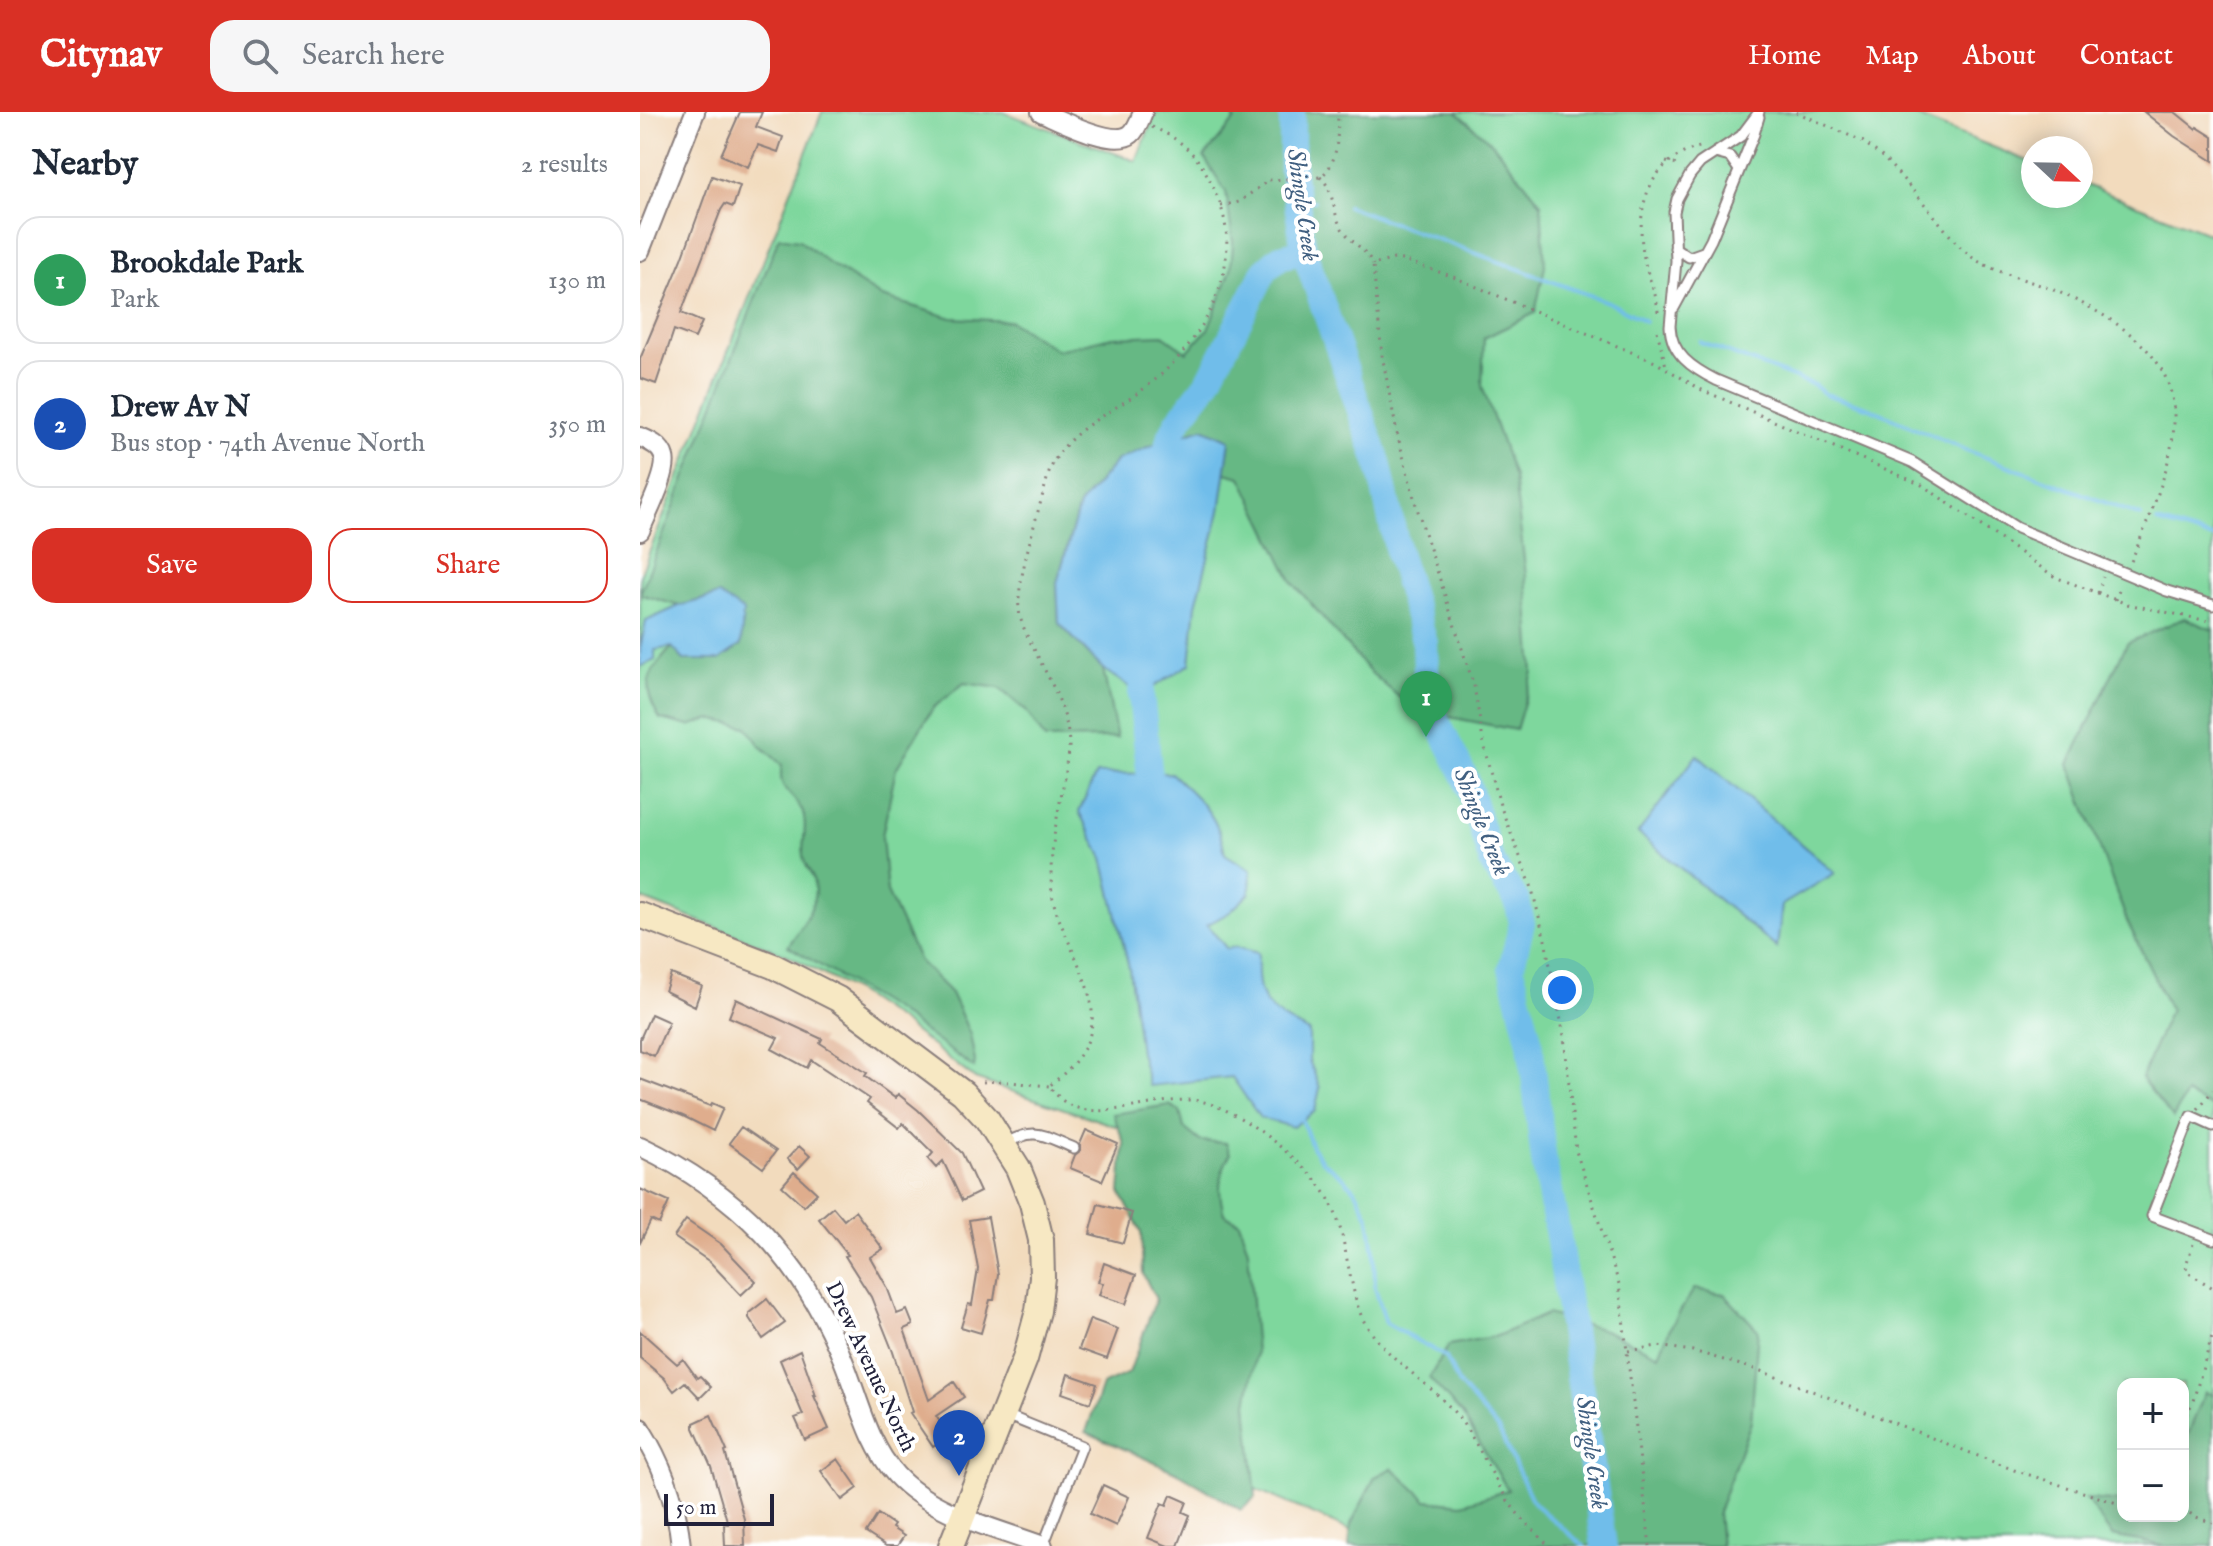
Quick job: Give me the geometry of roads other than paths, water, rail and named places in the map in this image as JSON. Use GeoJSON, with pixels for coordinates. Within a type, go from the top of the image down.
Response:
{"type":"FeatureCollection","features":[{"type":"Feature","properties":{"kind":"street"},"geometry":{"type":"LineString","coordinates":[[640,251],[646,217],[695,112]]}},
{"type":"Feature","properties":{"kind":"street"},"geometry":{"type":"LineString","coordinates":[[1041,112],[1107,138],[1122,139],[1138,122]]}},
{"type":"Feature","properties":{"kind":"street"},"geometry":{"type":"LineString","coordinates":[[640,437],[654,443],[664,458],[664,472],[640,531]]}},
{"type":"Feature","properties":{"kind":"street"},"geometry":{"type":"LineString","coordinates":[[641,919],[773,966],[838,999],[963,1093],[1005,1144],[1026,1185],[1041,1240],[1041,1296],[1034,1332],[951,1546]]}},
{"type":"Feature","properties":{"kind":"street","name":"Drew Avenue North"},"geometry":{"type":"LineString","coordinates":[[640,1146],[670,1160],[709,1185],[744,1213],[776,1246],[827,1321],[881,1455],[897,1476],[930,1502],[1043,1546]]}},
{"type":"Feature","properties":{"kind":"street"},"geometry":{"type":"LineString","coordinates":[[640,1428],[660,1465],[673,1503],[681,1546]]}},
{"type":"Feature","properties":{"kind":"lane"},"geometry":{"type":"LineString","coordinates":[[1760,112],[1741,136],[1700,163],[1677,199],[1670,314],[1673,344],[1688,363],[1702,373],[1912,462],[2017,528],[2167,591],[2213,605]]}},
{"type":"Feature","properties":{"kind":"lane"},"geometry":{"type":"LineString","coordinates":[[1670,314],[1706,251],[1760,112]]}},
{"type":"Feature","properties":{"kind":"lane"},"geometry":{"type":"LineString","coordinates":[[1715,153],[1730,157],[1739,170]]}},
{"type":"Feature","properties":{"kind":"lane"},"geometry":{"type":"LineString","coordinates":[[1675,248],[1689,257],[1706,251]]}},
{"type":"Feature","properties":{"kind":"lane"},"geometry":{"type":"LineString","coordinates":[[2213,1126],[2191,1116],[2152,1216],[2213,1239]]}},
{"type":"Feature","properties":{"kind":"lane"},"geometry":{"type":"LineString","coordinates":[[1005,1144],[1025,1132],[1039,1134],[1074,1148]]}},
{"type":"Feature","properties":{"kind":"lane"},"geometry":{"type":"LineString","coordinates":[[1003,1414],[1082,1446],[1043,1546]]}},
{"type":"Feature","properties":{"kind":"water"},"geometry":{"type":"Polygon","coordinates":[[[1203,428],[1230,440],[1220,511],[1196,605],[1190,664],[1141,695],[1103,669],[1059,623],[1057,583],[1079,506],[1117,460],[1203,428]]]}},
{"type":"Feature","properties":{"kind":"water"},"geometry":{"type":"Polygon","coordinates":[[[719,595],[743,611],[741,645],[719,660],[684,660],[672,647],[655,650],[655,660],[640,667],[640,648],[646,621],[679,606],[719,595]]]}},
{"type":"Feature","properties":{"kind":"water"},"geometry":{"type":"Polygon","coordinates":[[[1697,755],[1835,873],[1782,905],[1777,948],[1638,833],[1697,755]]]}},
{"type":"Feature","properties":{"kind":"water"},"geometry":{"type":"Polygon","coordinates":[[[1171,773],[1212,818],[1225,854],[1251,870],[1250,893],[1230,912],[1207,925],[1227,949],[1235,947],[1258,953],[1259,984],[1266,1003],[1282,1017],[1309,1032],[1309,1060],[1320,1088],[1315,1111],[1293,1127],[1260,1118],[1232,1077],[1149,1086],[1140,1052],[1129,968],[1103,858],[1079,812],[1096,774],[1171,773]]]}},
{"type":"Feature","properties":{"kind":"waterway","name":"Shingle Creek"},"geometry":{"type":"LineString","coordinates":[[1292,112],[1292,169],[1304,251],[1378,462],[1398,552],[1425,643],[1427,701],[1467,781],[1492,863],[1517,901],[1522,923],[1511,968],[1530,1043],[1544,1161],[1558,1235],[1604,1546]]}},
{"type":"Feature","properties":{"kind":"waterway"},"geometry":{"type":"LineString","coordinates":[[1295,202],[1314,201]]}},
{"type":"Feature","properties":{"kind":"waterway"},"geometry":{"type":"LineString","coordinates":[[1347,206],[1608,302],[1645,321]]}},
{"type":"Feature","properties":{"kind":"waterway"},"geometry":{"type":"LineString","coordinates":[[1162,471],[1169,439],[1178,421],[1208,382],[1265,270],[1280,257],[1304,251]]}},
{"type":"Feature","properties":{"kind":"waterway"},"geometry":{"type":"LineString","coordinates":[[1700,342],[1814,385],[1825,394],[1867,407],[1966,450],[2141,516]]}},
{"type":"Feature","properties":{"kind":"waterway"},"geometry":{"type":"LineString","coordinates":[[2157,522],[2213,538]]}},
{"type":"Feature","properties":{"kind":"waterway"},"geometry":{"type":"LineString","coordinates":[[1143,661],[1141,695],[1153,805]]}},
{"type":"Feature","properties":{"kind":"waterway"},"geometry":{"type":"LineString","coordinates":[[1302,1120],[1312,1147],[1322,1161],[1357,1193],[1369,1218],[1375,1288],[1386,1323],[1446,1357],[1458,1383],[1498,1429],[1534,1504],[1584,1546]]}},
{"type":"Feature","properties":{"kind":"place","name":"Brookdale Park"},"geometry":{"type":"Point","coordinates":[1426,737]}},
{"type":"Feature","properties":{"kind":"place","name":"Drew Av N"},"geometry":{"type":"Point","coordinates":[959,1476]}}]}
